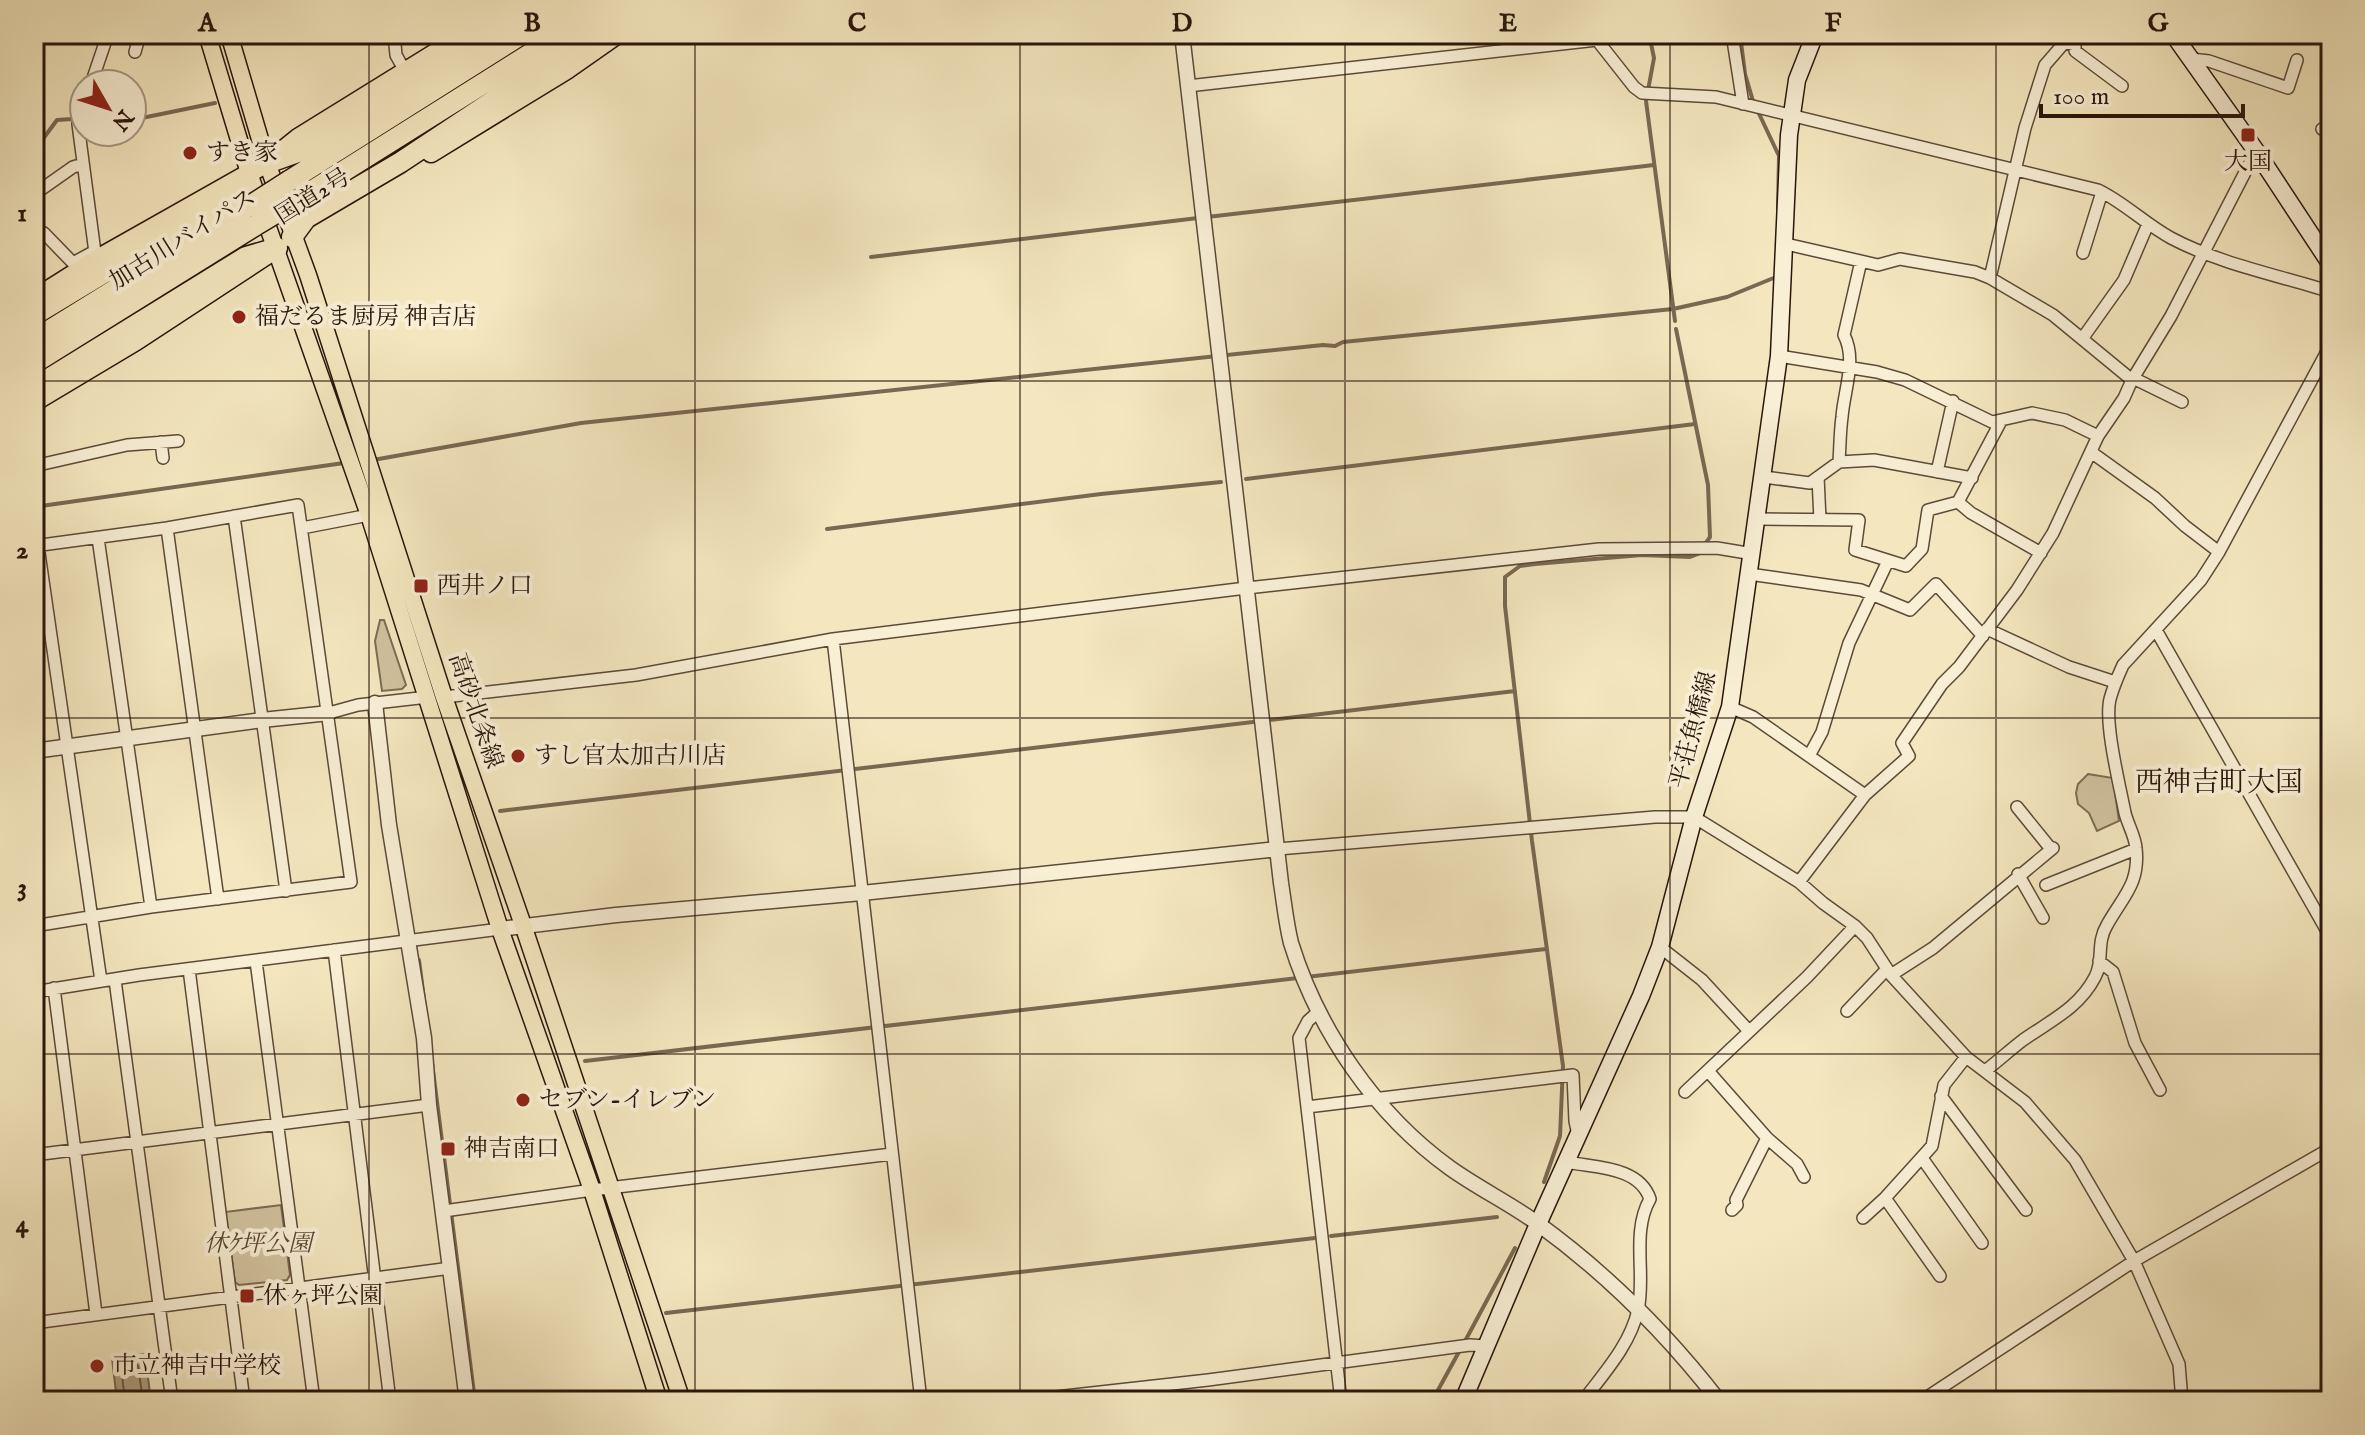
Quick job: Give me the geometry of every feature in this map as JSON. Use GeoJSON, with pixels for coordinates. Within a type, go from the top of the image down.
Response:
{"type":"FeatureCollection","features":[{"type":"Feature","properties":{"kind":"highway"},"geometry":{"type":"LineString","coordinates":[[267,163],[298,138],[466,34]]}},
{"type":"Feature","properties":{"kind":"highway"},"geometry":{"type":"LineString","coordinates":[[34,299],[95,255],[233,180],[306,149],[485,34]]}},
{"type":"Feature","properties":{"kind":"highway","name":"加古川バイパス"},"geometry":{"type":"LineString","coordinates":[[34,363],[253,215],[289,181],[522,34]]}},
{"type":"Feature","properties":{"kind":"highway","name":"加古川バイパス"},"geometry":{"type":"LineString","coordinates":[[34,340],[253,215],[296,201],[562,34]]}},
{"type":"Feature","properties":{"kind":"highway"},"geometry":{"type":"LineString","coordinates":[[34,388],[246,257],[285,243],[306,218],[401,162],[594,34]]}},
{"type":"Feature","properties":{"kind":"highway","name":"国道2号"},"geometry":{"type":"LineString","coordinates":[[34,402],[568,69],[618,34]]}},
{"type":"Feature","properties":{"kind":"highway"},"geometry":{"type":"LineString","coordinates":[[34,315],[236,193],[249,173]]}},
{"type":"Feature","properties":{"kind":"main road","name":"高砂北条線"},"geometry":{"type":"LineString","coordinates":[[207,34],[249,173],[285,243]]}},
{"type":"Feature","properties":{"kind":"main road","name":"高砂北条線"},"geometry":{"type":"LineString","coordinates":[[229,34],[267,163],[285,243],[436,697],[500,929],[592,1190],[659,1401]]}},
{"type":"Feature","properties":{"kind":"main road","name":"平荘魚橋線"},"geometry":{"type":"LineString","coordinates":[[1463,1401],[1478,1346],[1579,1137],[1660,947],[1694,817],[1730,707],[1779,356],[1789,135],[1797,80],[1815,34]]}},
{"type":"Feature","properties":{"kind":"main road"},"geometry":{"type":"LineString","coordinates":[[2173,34],[2256,151],[2331,265]]}},
{"type":"Feature","properties":{"kind":"main road","name":"高砂北条線"},"geometry":{"type":"LineString","coordinates":[[362,470],[369,515],[524,928],[682,1401]]}},
{"type":"Feature","properties":{"kind":"street"},"geometry":{"type":"LineString","coordinates":[[96,68],[108,34]]}},
{"type":"Feature","properties":{"kind":"street"},"geometry":{"type":"LineString","coordinates":[[135,52],[140,34]]}},
{"type":"Feature","properties":{"kind":"street"},"geometry":{"type":"LineString","coordinates":[[394,34],[396,55],[406,73]]}},
{"type":"Feature","properties":{"kind":"street"},"geometry":{"type":"LineString","coordinates":[[1182,34],[1278,849],[1290,934],[1305,976],[1327,1029],[1376,1099],[1423,1147],[1536,1222],[1639,1308],[1681,1352],[1719,1401]]}},
{"type":"Feature","properties":{"kind":"street"},"geometry":{"type":"LineString","coordinates":[[1732,34],[1753,106]]}},
{"type":"Feature","properties":{"kind":"street"},"geometry":{"type":"LineString","coordinates":[[2053,34],[2075,45],[2075,51],[2122,86]]}},
{"type":"Feature","properties":{"kind":"street"},"geometry":{"type":"LineString","coordinates":[[1188,86],[1597,40],[1642,93],[1716,97],[2016,171],[2048,176],[2102,192],[2120,201],[2148,224],[2204,253],[2331,292]]}},
{"type":"Feature","properties":{"kind":"street"},"geometry":{"type":"LineString","coordinates":[[1990,278],[2019,148],[2045,65],[2065,42]]}},
{"type":"Feature","properties":{"kind":"street"},"geometry":{"type":"LineString","coordinates":[[2191,59],[2209,61],[2288,88],[2297,60]]}},
{"type":"Feature","properties":{"kind":"street"},"geometry":{"type":"LineString","coordinates":[[44,233],[73,263],[95,255],[81,148]]}},
{"type":"Feature","properties":{"kind":"street"},"geometry":{"type":"LineString","coordinates":[[1799,882],[1865,795],[1909,756],[1902,743],[1942,684],[1985,632],[2041,553],[2098,436],[2151,352],[2256,151]]}},
{"type":"Feature","properties":{"kind":"street"},"geometry":{"type":"LineString","coordinates":[[36,193],[73,167],[83,164]]}},
{"type":"Feature","properties":{"kind":"street"},"geometry":{"type":"LineString","coordinates":[[2083,253],[2102,192]]}},
{"type":"Feature","properties":{"kind":"street"},"geometry":{"type":"LineString","coordinates":[[2082,339],[2124,280],[2148,224]]}},
{"type":"Feature","properties":{"kind":"street"},"geometry":{"type":"LineString","coordinates":[[1786,244],[1878,265],[1900,259],[1975,272],[2053,315],[2132,379],[2182,402]]}},
{"type":"Feature","properties":{"kind":"street"},"geometry":{"type":"LineString","coordinates":[[1839,462],[1849,367],[1849,345],[1844,335],[1861,261]]}},
{"type":"Feature","properties":{"kind":"street"},"geometry":{"type":"LineString","coordinates":[[1985,1071],[2061,1016],[2081,998],[2096,975],[2099,945],[2105,927],[2133,886],[2138,869],[2108,715],[2115,682],[2123,665],[2201,580],[2219,552],[2331,344]]}},
{"type":"Feature","properties":{"kind":"street"},"geometry":{"type":"LineString","coordinates":[[1779,356],[1905,380],[1983,418],[2001,421],[2032,413],[2065,420],[2098,436]]}},
{"type":"Feature","properties":{"kind":"street"},"geometry":{"type":"LineString","coordinates":[[1937,472],[1953,401]]}},
{"type":"Feature","properties":{"kind":"street"},"geometry":{"type":"LineString","coordinates":[[1758,519],[1859,520],[1855,550],[1906,566],[1922,549],[1928,510],[1958,502],[2001,421]]}},
{"type":"Feature","properties":{"kind":"street"},"geometry":{"type":"LineString","coordinates":[[34,466],[127,445],[178,441]]}},
{"type":"Feature","properties":{"kind":"street"},"geometry":{"type":"LineString","coordinates":[[161,442],[163,458]]}},
{"type":"Feature","properties":{"kind":"street"},"geometry":{"type":"LineString","coordinates":[[102,451],[106,465]]}},
{"type":"Feature","properties":{"kind":"street"},"geometry":{"type":"LineString","coordinates":[[2091,452],[2155,498],[2219,552]]}},
{"type":"Feature","properties":{"kind":"street"},"geometry":{"type":"LineString","coordinates":[[1764,477],[1810,483],[1839,462],[1874,460],[1972,478]]}},
{"type":"Feature","properties":{"kind":"street"},"geometry":{"type":"LineString","coordinates":[[1818,477],[1820,520]]}},
{"type":"Feature","properties":{"kind":"street"},"geometry":{"type":"LineString","coordinates":[[1958,502],[1971,513],[2041,553]]}},
{"type":"Feature","properties":{"kind":"street"},"geometry":{"type":"LineString","coordinates":[[34,926],[92,918],[151,907],[351,882],[298,505],[167,528],[36,546],[68,746],[92,918],[101,981]]}},
{"type":"Feature","properties":{"kind":"street"},"geometry":{"type":"LineString","coordinates":[[302,528],[369,515]]}},
{"type":"Feature","properties":{"kind":"street"},"geometry":{"type":"LineString","coordinates":[[234,516],[286,891]]}},
{"type":"Feature","properties":{"kind":"street"},"geometry":{"type":"LineString","coordinates":[[167,528],[218,899]]}},
{"type":"Feature","properties":{"kind":"street"},"geometry":{"type":"LineString","coordinates":[[98,538],[151,907]]}},
{"type":"Feature","properties":{"kind":"street"},"geometry":{"type":"LineString","coordinates":[[34,751],[329,713],[375,703],[636,675],[833,639],[1247,588],[1599,549],[1713,548],[1753,554]]}},
{"type":"Feature","properties":{"kind":"street"},"geometry":{"type":"LineString","coordinates":[[1809,756],[1822,732],[1849,643],[1888,561]]}},
{"type":"Feature","properties":{"kind":"street"},"geometry":{"type":"LineString","coordinates":[[1749,574],[1871,593],[1910,610],[1936,584],[1985,632],[2069,667],[2115,682]]}},
{"type":"Feature","properties":{"kind":"street"},"geometry":{"type":"LineString","coordinates":[[2156,630],[2331,938]]}},
{"type":"Feature","properties":{"kind":"street"},"geometry":{"type":"LineString","coordinates":[[833,639],[921,1401]]}},
{"type":"Feature","properties":{"kind":"street"},"geometry":{"type":"LineString","coordinates":[[375,703],[389,825],[424,1038],[429,1105],[449,1210],[451,1268],[467,1401]]}},
{"type":"Feature","properties":{"kind":"street"},"geometry":{"type":"LineString","coordinates":[[1730,707],[1753,717],[1865,795]]}},
{"type":"Feature","properties":{"kind":"street"},"geometry":{"type":"LineString","coordinates":[[1847,1011],[1889,972],[1933,948],[2018,874],[2052,849],[2017,807]]}},
{"type":"Feature","properties":{"kind":"street"},"geometry":{"type":"LineString","coordinates":[[34,992],[189,969],[616,915],[1526,826],[1694,817],[1799,882],[1855,926],[1867,938],[1889,972],[1966,1057],[2025,1102],[2075,1160],[2134,1261],[2179,1364],[2182,1401]]}},
{"type":"Feature","properties":{"kind":"street"},"geometry":{"type":"LineString","coordinates":[[2046,885],[2136,849]]}},
{"type":"Feature","properties":{"kind":"street"},"geometry":{"type":"LineString","coordinates":[[2018,874],[2043,918]]}},
{"type":"Feature","properties":{"kind":"street"},"geometry":{"type":"LineString","coordinates":[[1685,1092],[1807,977],[1855,926]]}},
{"type":"Feature","properties":{"kind":"street"},"geometry":{"type":"LineString","coordinates":[[1660,947],[1702,980],[1749,1031]]}},
{"type":"Feature","properties":{"kind":"street"},"geometry":{"type":"LineString","coordinates":[[334,950],[390,1401]]}},
{"type":"Feature","properties":{"kind":"street"},"geometry":{"type":"LineString","coordinates":[[256,961],[314,1401]]}},
{"type":"Feature","properties":{"kind":"street"},"geometry":{"type":"LineString","coordinates":[[2099,961],[2113,972],[2135,1043],[2160,1090]]}},
{"type":"Feature","properties":{"kind":"street"},"geometry":{"type":"LineString","coordinates":[[189,969],[244,1401]]}},
{"type":"Feature","properties":{"kind":"street"},"geometry":{"type":"LineString","coordinates":[[115,980],[172,1401]]}},
{"type":"Feature","properties":{"kind":"street"},"geometry":{"type":"LineString","coordinates":[[54,988],[96,1314]]}},
{"type":"Feature","properties":{"kind":"street"},"geometry":{"type":"LineString","coordinates":[[1319,1011],[1308,1021],[1299,1038],[1341,1401]]}},
{"type":"Feature","properties":{"kind":"street"},"geometry":{"type":"LineString","coordinates":[[1863,1218],[1922,1158],[1935,1140],[1944,1085],[1966,1057]]}},
{"type":"Feature","properties":{"kind":"street"},"geometry":{"type":"LineString","coordinates":[[1708,1071],[1767,1138],[1797,1164],[1804,1177]]}},
{"type":"Feature","properties":{"kind":"street"},"geometry":{"type":"LineString","coordinates":[[1307,1107],[1573,1075],[1575,1121],[1579,1137]]}},
{"type":"Feature","properties":{"kind":"street"},"geometry":{"type":"LineString","coordinates":[[1941,1096],[2026,1210]]}},
{"type":"Feature","properties":{"kind":"street"},"geometry":{"type":"LineString","coordinates":[[34,1155],[429,1105]]}},
{"type":"Feature","properties":{"kind":"street"},"geometry":{"type":"LineString","coordinates":[[1732,1210],[1767,1138]]}},
{"type":"Feature","properties":{"kind":"street"},"geometry":{"type":"LineString","coordinates":[[1921,1401],[2134,1261],[2331,1148]]}},
{"type":"Feature","properties":{"kind":"street"},"geometry":{"type":"LineString","coordinates":[[449,1210],[892,1154]]}},
{"type":"Feature","properties":{"kind":"street"},"geometry":{"type":"LineString","coordinates":[[1922,1158],[1982,1243]]}},
{"type":"Feature","properties":{"kind":"street"},"geometry":{"type":"LineString","coordinates":[[1567,1162],[1627,1174],[1649,1194],[1638,1251],[1639,1308],[1623,1348],[1583,1401]]}},
{"type":"Feature","properties":{"kind":"street"},"geometry":{"type":"LineString","coordinates":[[1885,1198],[1940,1276]]}},
{"type":"Feature","properties":{"kind":"street"},"geometry":{"type":"LineString","coordinates":[[34,1323],[451,1268]]}},
{"type":"Feature","properties":{"kind":"street"},"geometry":{"type":"LineString","coordinates":[[1020,1401],[1478,1346]]}},
{"type":"Feature","properties":{"kind":"green space"},"geometry":{"type":"Polygon","coordinates":[[[380,620],[384,620],[406,685],[402,689],[382,691],[375,641],[380,620]]]}},
{"type":"Feature","properties":{"kind":"green space"},"geometry":{"type":"Polygon","coordinates":[[[2088,774],[2113,778],[2119,821],[2097,831],[2089,813],[2078,804],[2076,793],[2078,784],[2088,774]]]}},
{"type":"Feature","properties":{"kind":"green space","name":"休ｹ坪公園"},"geometry":{"type":"Polygon","coordinates":[[[281,1205],[290,1275],[287,1280],[239,1285],[235,1282],[225,1212],[281,1205]]]}},
{"type":"Feature","properties":{"kind":"water"},"geometry":{"type":"Polygon","coordinates":[[[145,1354],[151,1401],[117,1401],[112,1358],[145,1354]]]}},
{"type":"Feature","properties":{"kind":"waterway"},"geometry":{"type":"LineString","coordinates":[[1649,34],[1654,58],[1646,101],[1675,321]]}},
{"type":"Feature","properties":{"kind":"waterway"},"geometry":{"type":"LineString","coordinates":[[1740,34],[1745,74],[1753,101],[1779,156],[1778,208]]}},
{"type":"Feature","properties":{"kind":"waterway"},"geometry":{"type":"LineString","coordinates":[[148,117],[215,103]]}},
{"type":"Feature","properties":{"kind":"waterway"},"geometry":{"type":"LineString","coordinates":[[34,151],[57,120],[68,119]]}},
{"type":"Feature","properties":{"kind":"waterway"},"geometry":{"type":"LineString","coordinates":[[1207,217],[1654,165]]}},
{"type":"Feature","properties":{"kind":"waterway"},"geometry":{"type":"LineString","coordinates":[[871,257],[1198,218]]}},
{"type":"Feature","properties":{"kind":"waterway"},"geometry":{"type":"LineString","coordinates":[[373,460],[581,423],[1673,309],[1727,297],[1776,277]]}},
{"type":"Feature","properties":{"kind":"waterway"},"geometry":{"type":"LineString","coordinates":[[1544,1182],[1560,1136],[1563,1066],[1532,841],[1505,606],[1505,577],[1520,566],[1535,564],[1642,555],[1690,557],[1698,554],[1710,537],[1708,485],[1676,329]]}},
{"type":"Feature","properties":{"kind":"waterway"},"geometry":{"type":"LineString","coordinates":[[1246,479],[1695,424]]}},
{"type":"Feature","properties":{"kind":"waterway"},"geometry":{"type":"LineString","coordinates":[[34,507],[344,463]]}},
{"type":"Feature","properties":{"kind":"waterway"},"geometry":{"type":"LineString","coordinates":[[827,529],[1221,482]]}},
{"type":"Feature","properties":{"kind":"waterway"},"geometry":{"type":"LineString","coordinates":[[500,811],[1515,691]]}},
{"type":"Feature","properties":{"kind":"waterway"},"geometry":{"type":"LineString","coordinates":[[585,1061],[1546,949]]}},
{"type":"Feature","properties":{"kind":"waterway"},"geometry":{"type":"LineString","coordinates":[[419,960],[475,1401]]}},
{"type":"Feature","properties":{"kind":"waterway"},"geometry":{"type":"LineString","coordinates":[[1331,1236],[1497,1217]]}},
{"type":"Feature","properties":{"kind":"waterway"},"geometry":{"type":"LineString","coordinates":[[666,1313],[1315,1238]]}},
{"type":"Feature","properties":{"kind":"waterway"},"geometry":{"type":"LineString","coordinates":[[1464,1343],[1515,1248]]}},
{"type":"Feature","properties":{"kind":"waterway"},"geometry":{"type":"LineString","coordinates":[[1432,1401],[1460,1350]]}},
{"type":"Feature","properties":{"kind":"place","name":"大国"},"geometry":{"type":"Point","coordinates":[2248,135]}},
{"type":"Feature","properties":{"kind":"place","name":"すき家"},"geometry":{"type":"Point","coordinates":[190,153]}},
{"type":"Feature","properties":{"kind":"place","name":"福だるま厨房 神吉店"},"geometry":{"type":"Point","coordinates":[239,317]}},
{"type":"Feature","properties":{"kind":"place","name":"西井ノ口"},"geometry":{"type":"Point","coordinates":[421,586]}},
{"type":"Feature","properties":{"kind":"place","name":"すし官太加古川店"},"geometry":{"type":"Point","coordinates":[518,756]}},
{"type":"Feature","properties":{"kind":"place","name":"セブン-イレブン"},"geometry":{"type":"Point","coordinates":[523,1100]}},
{"type":"Feature","properties":{"kind":"place","name":"神吉南口"},"geometry":{"type":"Point","coordinates":[448,1149]}},
{"type":"Feature","properties":{"kind":"place","name":"休ヶ坪公園"},"geometry":{"type":"Point","coordinates":[247,1296]}},
{"type":"Feature","properties":{"kind":"place","name":"市立神吉中学校"},"geometry":{"type":"Point","coordinates":[97,1366]}},
{"type":"Feature","properties":{"kind":"district","name":"西神吉町大国"},"geometry":{"type":"Point","coordinates":[2219,783]}}]}
